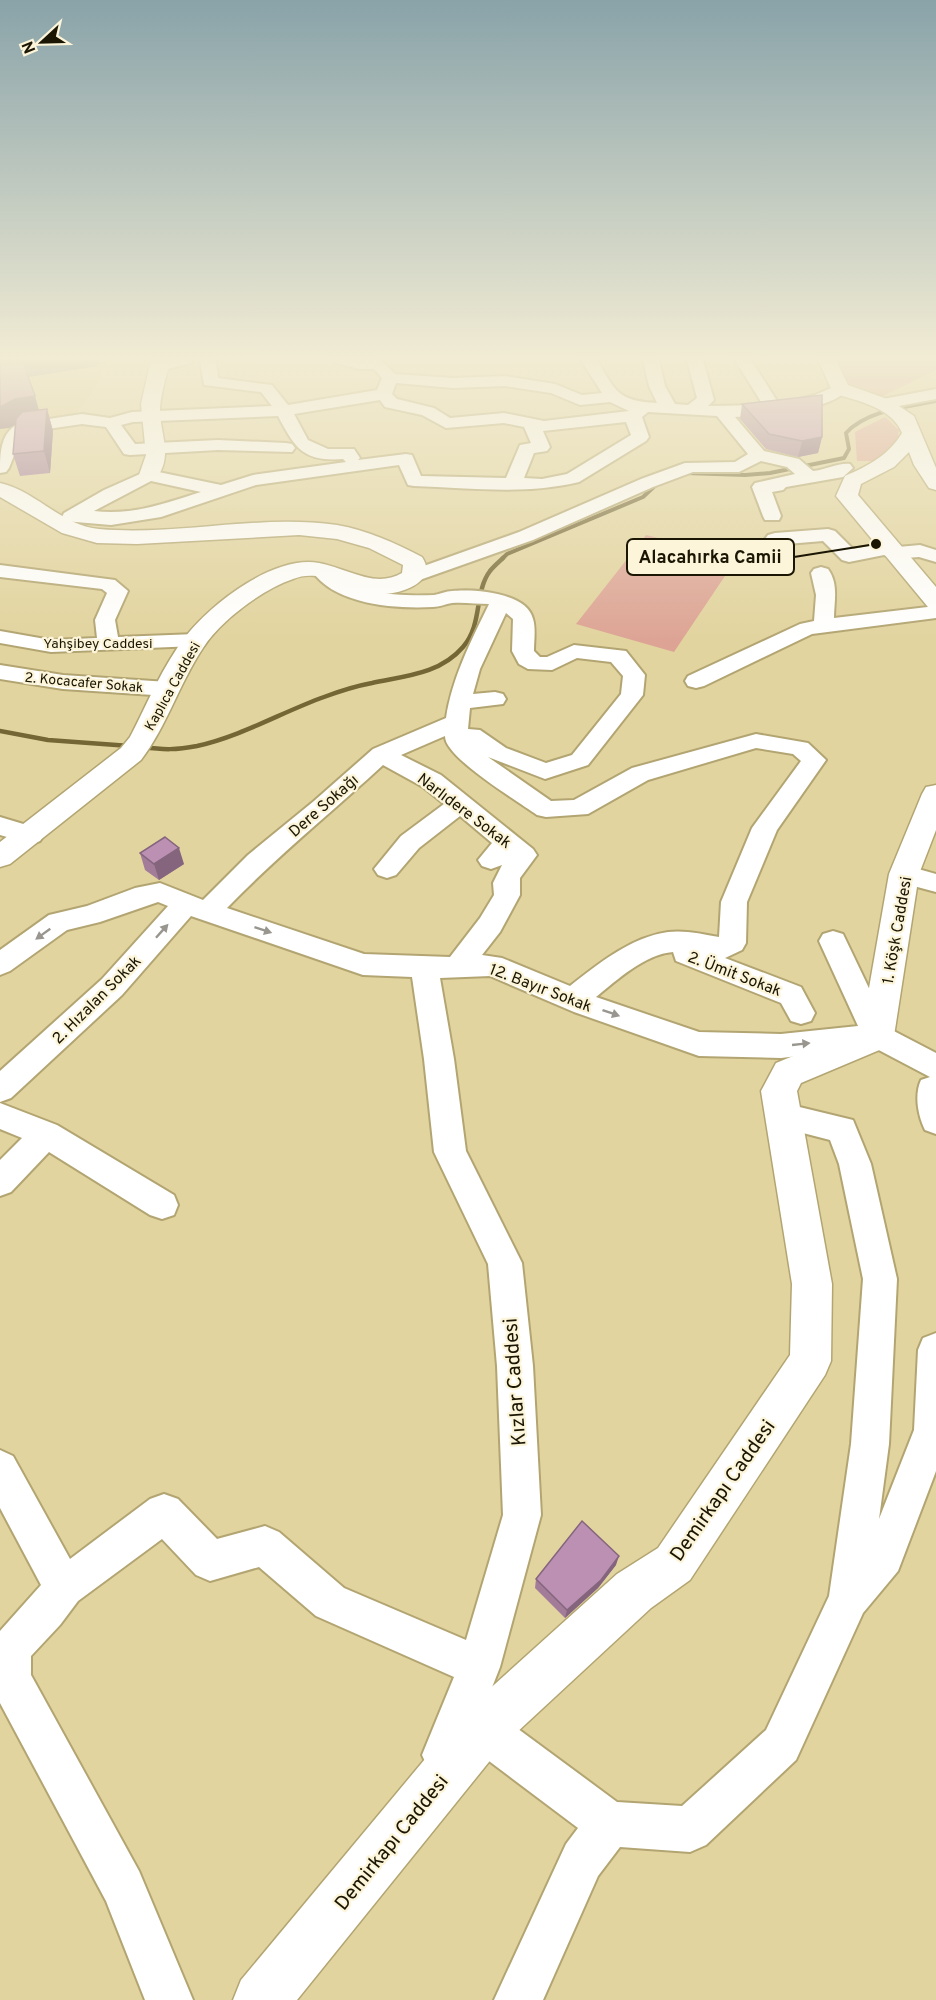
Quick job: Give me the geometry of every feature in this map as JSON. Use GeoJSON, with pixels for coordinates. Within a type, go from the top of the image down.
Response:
{"type":"FeatureCollection","features":[{"type":"Feature","properties":{"kind":"main road"},"geometry":{"type":"LineString","coordinates":[[149,475],[157,453]]}},
{"type":"Feature","properties":{"kind":"main road"},"geometry":{"type":"LineString","coordinates":[[898,453],[875,470],[852,480],[847,496],[936,602]]}},
{"type":"Feature","properties":{"kind":"main road"},"geometry":{"type":"LineString","coordinates":[[918,453],[936,484]]}},
{"type":"Feature","properties":{"kind":"main road"},"geometry":{"type":"LineString","coordinates":[[0,489],[67,519],[74,532],[98,536],[180,537],[277,527],[309,527],[341,531],[396,550],[414,562],[414,576]]}},
{"type":"Feature","properties":{"kind":"main road","name":"Kaplıca Caddesi"},"geometry":{"type":"LineString","coordinates":[[0,858],[131,754],[142,740],[195,640],[239,600],[271,579],[295,571],[312,569],[322,571],[369,587],[398,585],[414,576]]}},
{"type":"Feature","properties":{"kind":"main road","name":"1. Köşk Caddesi"},"geometry":{"type":"LineString","coordinates":[[877,1036],[904,874],[933,808]]}},
{"type":"Feature","properties":{"kind":"main road","name":"Demirkapı Caddesi"},"geometry":{"type":"LineString","coordinates":[[261,2000],[483,1729],[634,1591],[674,1564],[810,1361],[812,1284],[779,1091],[788,1073],[877,1036]]}},
{"type":"Feature","properties":{"kind":"street"},"geometry":{"type":"LineString","coordinates":[[0,468],[6,453]]}},
{"type":"Feature","properties":{"kind":"street"},"geometry":{"type":"LineString","coordinates":[[278,476],[278,459],[284,453]]}},
{"type":"Feature","properties":{"kind":"street"},"geometry":{"type":"LineString","coordinates":[[320,453],[344,453]]}},
{"type":"Feature","properties":{"kind":"street"},"geometry":{"type":"LineString","coordinates":[[348,453],[356,465]]}},
{"type":"Feature","properties":{"kind":"street"},"geometry":{"type":"LineString","coordinates":[[515,484],[514,470],[526,453]]}},
{"type":"Feature","properties":{"kind":"street"},"geometry":{"type":"LineString","coordinates":[[67,519],[111,519],[161,511],[253,480],[406,459],[414,481],[542,484],[573,478],[613,453]]}},
{"type":"Feature","properties":{"kind":"street"},"geometry":{"type":"LineString","coordinates":[[414,576],[526,536],[647,483],[691,467],[739,466],[758,455],[803,471],[837,473],[844,468]]}},
{"type":"Feature","properties":{"kind":"street"},"geometry":{"type":"LineString","coordinates":[[772,516],[761,487],[777,486],[775,483],[803,471]]}},
{"type":"Feature","properties":{"kind":"street"},"geometry":{"type":"LineString","coordinates":[[67,519],[149,475],[224,490]]}},
{"type":"Feature","properties":{"kind":"street"},"geometry":{"type":"LineString","coordinates":[[775,539],[828,535],[849,556],[891,550],[920,551],[936,556]]}},
{"type":"Feature","properties":{"kind":"street"},"geometry":{"type":"LineString","coordinates":[[0,571],[108,584],[118,591],[105,620],[109,644]]}},
{"type":"Feature","properties":{"kind":"street"},"geometry":{"type":"LineString","coordinates":[[322,571],[346,589],[368,597],[426,601],[451,597],[489,599],[518,612],[523,618],[523,651],[527,659],[536,664],[545,665],[574,651],[618,656],[634,675],[632,695],[580,760],[545,771],[498,753],[457,712]]}},
{"type":"Feature","properties":{"kind":"street"},"geometry":{"type":"LineString","coordinates":[[821,573],[826,595],[823,617],[826,626]]}},
{"type":"Feature","properties":{"kind":"street"},"geometry":{"type":"LineString","coordinates":[[489,599],[461,687],[456,742],[480,763],[546,809],[579,808],[640,774],[756,741],[800,748],[814,760],[765,828],[734,902],[732,943],[724,948],[687,942],[660,944],[623,963],[574,999]]}},
{"type":"Feature","properties":{"kind":"street"},"geometry":{"type":"LineString","coordinates":[[696,681],[807,628],[936,612]]}},
{"type":"Feature","properties":{"kind":"street","name":"Yahşibey Caddesi"},"geometry":{"type":"LineString","coordinates":[[0,637],[51,646],[195,640]]}},
{"type":"Feature","properties":{"kind":"street","name":"2. Kocacafer Sokak"},"geometry":{"type":"LineString","coordinates":[[0,672],[58,681],[168,688]]}},
{"type":"Feature","properties":{"kind":"street","name":"Dere Sokağı"},"geometry":{"type":"LineString","coordinates":[[197,907],[323,807],[381,754],[457,712],[495,699]]}},
{"type":"Feature","properties":{"kind":"street","name":"Narlıdere Sokak"},"geometry":{"type":"LineString","coordinates":[[381,754],[432,781],[460,804],[500,851],[524,855],[508,874],[505,886],[507,895],[496,915],[441,968]]}},
{"type":"Feature","properties":{"kind":"street"},"geometry":{"type":"LineString","coordinates":[[387,869],[411,842],[460,804]]}},
{"type":"Feature","properties":{"kind":"street"},"geometry":{"type":"LineString","coordinates":[[0,826],[31,835]]}},
{"type":"Feature","properties":{"kind":"street"},"geometry":{"type":"LineString","coordinates":[[904,874],[936,883]]}},
{"type":"Feature","properties":{"kind":"street","name":"12. Bayır Sokak"},"geometry":{"type":"LineString","coordinates":[[0,964],[59,922],[91,915],[135,897],[160,892],[363,964],[441,968],[492,965],[574,999],[699,1044],[782,1046],[877,1036]]}},
{"type":"Feature","properties":{"kind":"street","name":"2. Hızalan Sokak"},"geometry":{"type":"LineString","coordinates":[[0,1089],[197,907]]}},
{"type":"Feature","properties":{"kind":"street"},"geometry":{"type":"LineString","coordinates":[[833,940],[877,1036],[936,1067]]}},
{"type":"Feature","properties":{"kind":"street","name":"2. Ümit Sokak"},"geometry":{"type":"LineString","coordinates":[[660,944],[791,995],[801,1012]]}},
{"type":"Feature","properties":{"kind":"street","name":"Kızlar Caddesi"},"geometry":{"type":"LineString","coordinates":[[428,1796],[479,1667],[522,1515],[515,1366],[505,1263],[450,1152],[440,1059],[441,968]]}},
{"type":"Feature","properties":{"kind":"street"},"geometry":{"type":"LineString","coordinates":[[936,1089],[932,1089],[936,1121]]}},
{"type":"Feature","properties":{"kind":"street"},"geometry":{"type":"LineString","coordinates":[[0,1116],[46,1134],[162,1205]]}},
{"type":"Feature","properties":{"kind":"street"},"geometry":{"type":"LineString","coordinates":[[783,1116],[842,1129],[855,1164],[880,1279],[870,1444],[849,1599]]}},
{"type":"Feature","properties":{"kind":"street"},"geometry":{"type":"LineString","coordinates":[[0,1182],[46,1134]]}},
{"type":"Feature","properties":{"kind":"street"},"geometry":{"type":"LineString","coordinates":[[483,1729],[609,1824],[690,1829],[781,1745],[849,1599],[884,1557],[933,1430],[936,1350]]}},
{"type":"Feature","properties":{"kind":"street"},"geometry":{"type":"LineString","coordinates":[[0,1469],[64,1587]]}},
{"type":"Feature","properties":{"kind":"street"},"geometry":{"type":"LineString","coordinates":[[169,2000],[123,1887],[10,1679],[8,1664],[15,1640],[45,1612],[64,1587],[131,1540],[164,1513],[210,1561],[265,1546],[330,1602],[479,1667]]}},
{"type":"Feature","properties":{"kind":"street"},"geometry":{"type":"LineString","coordinates":[[518,2000],[582,1860],[609,1824]]}},
{"type":"Feature","properties":{"kind":"shaded area"},"geometry":{"type":"Polygon","coordinates":[[[856,453],[889,453],[880,461],[857,461],[856,453]]]}},
{"type":"Feature","properties":{"kind":"shaded area"},"geometry":{"type":"Polygon","coordinates":[[[646,535],[737,558],[674,652],[576,624],[646,535]]]}},
{"type":"Feature","properties":{"kind":"building"},"geometry":{"type":"Polygon","coordinates":[[[165,837],[179,848],[154,864],[140,853],[165,837]]]}},
{"type":"Feature","properties":{"kind":"building"},"geometry":{"type":"Polygon","coordinates":[[[582,1521],[619,1556],[601,1580],[567,1610],[536,1579],[582,1521]]]}},
{"type":"Feature","properties":{"kind":"waterway"},"geometry":{"type":"LineString","coordinates":[[686,473],[745,475],[770,473],[844,458],[847,453]]}},
{"type":"Feature","properties":{"kind":"waterway"},"geometry":{"type":"LineString","coordinates":[[143,747],[176,749],[214,742],[336,693],[409,676],[444,663],[454,656],[469,638],[485,579],[507,554],[643,497],[659,482]]}},
{"type":"Feature","properties":{"kind":"waterway"},"geometry":{"type":"LineString","coordinates":[[0,731],[48,740],[130,746]]}},
{"type":"Feature","properties":{"kind":"place","name":"Alacahırka Camii"},"geometry":{"type":"Point","coordinates":[876,544]}}]}
